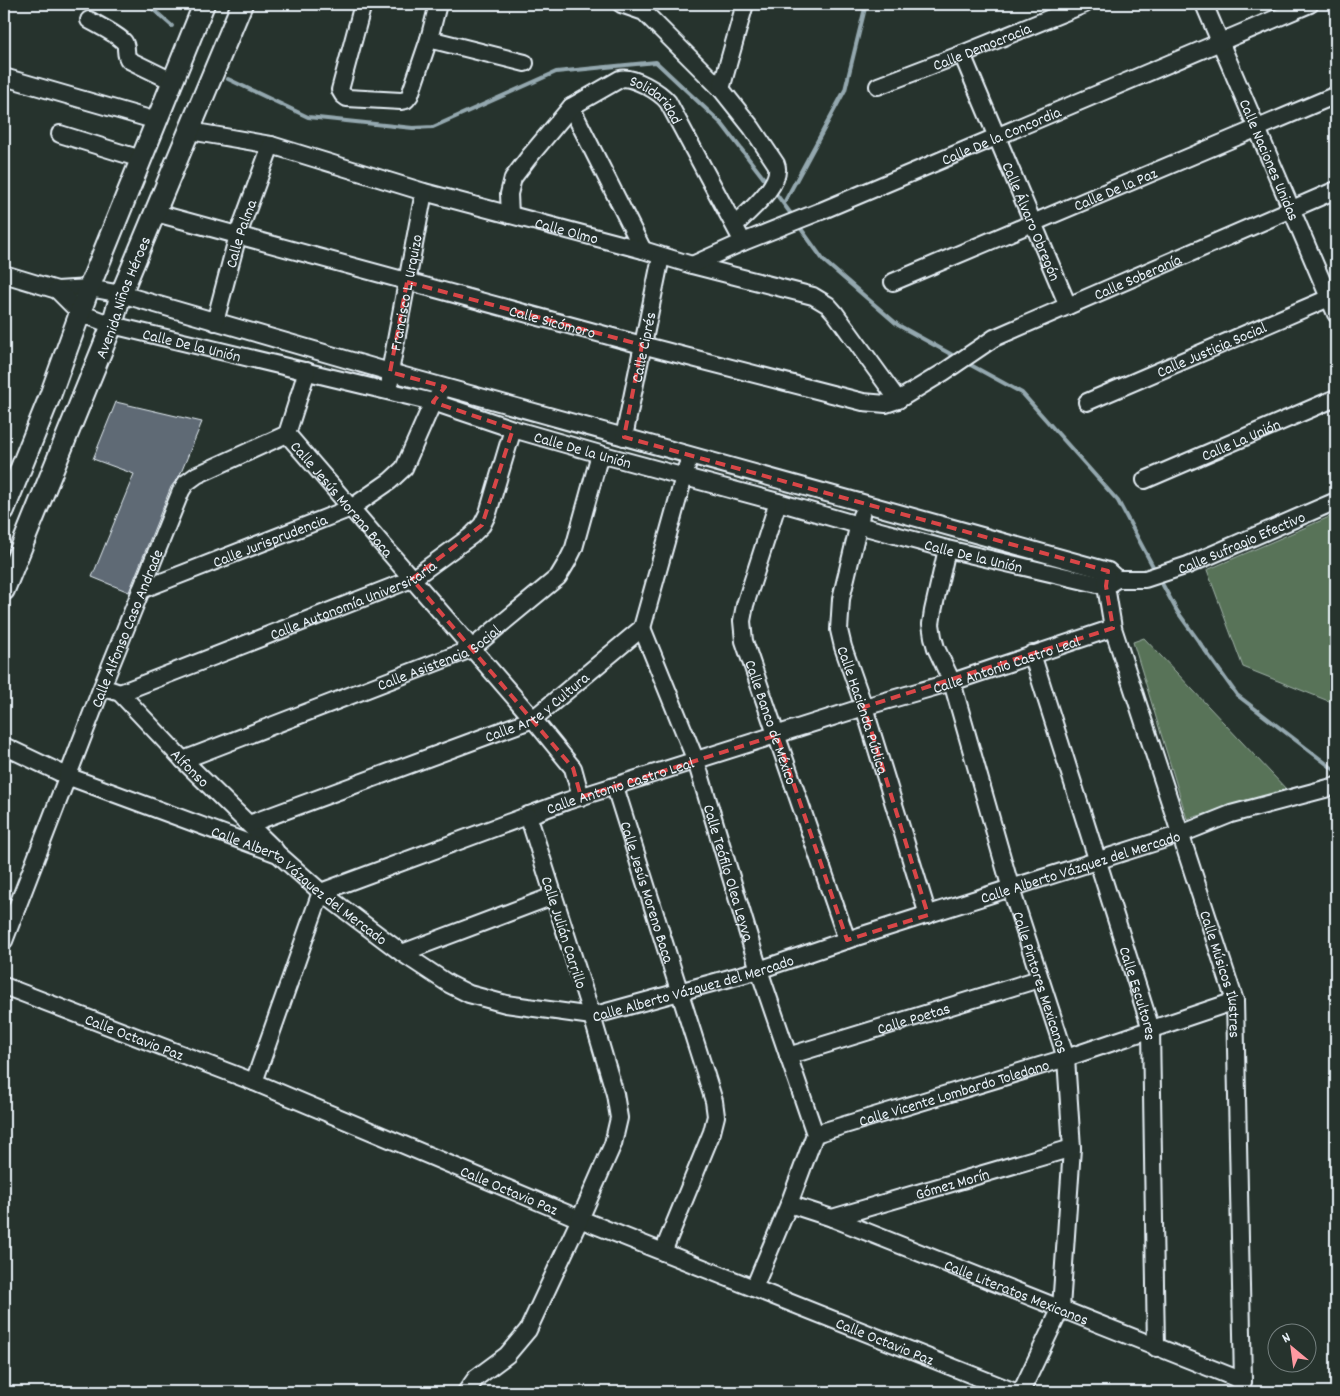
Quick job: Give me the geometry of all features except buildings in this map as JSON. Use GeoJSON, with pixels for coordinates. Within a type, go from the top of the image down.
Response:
{"type":"FeatureCollection","features":[{"type":"Feature","properties":{"kind":"main road","name":"Avenida Niños Héroes"},"geometry":{"type":"LineString","coordinates":[[4,510],[50,396],[89,288],[204,4]]}},
{"type":"Feature","properties":{"kind":"main road","name":"Avenida Niños Héroes"},"geometry":{"type":"LineString","coordinates":[[4,590],[112,325],[121,294],[242,4]]}},
{"type":"Feature","properties":{"kind":"street"},"geometry":{"type":"LineString","coordinates":[[363,4],[340,87],[342,95],[347,98],[401,101],[406,100],[410,94],[429,39],[438,4]]}},
{"type":"Feature","properties":{"kind":"street"},"geometry":{"type":"LineString","coordinates":[[621,4],[645,8],[721,89],[752,128],[778,167],[777,176],[771,188],[735,225]]}},
{"type":"Feature","properties":{"kind":"street"},"geometry":{"type":"LineString","coordinates":[[721,89],[745,4]]}},
{"type":"Feature","properties":{"kind":"street","name":"Calle Democracia"},"geometry":{"type":"LineString","coordinates":[[878,86],[1084,4]]}},
{"type":"Feature","properties":{"kind":"street","name":"Calle Naciones Unidas"},"geometry":{"type":"LineString","coordinates":[[1204,4],[1292,208],[1333,297],[1336,314]]}},
{"type":"Feature","properties":{"kind":"street","name":"Calle De la Concordia"},"geometry":{"type":"LineString","coordinates":[[692,265],[1310,4]]}},
{"type":"Feature","properties":{"kind":"street"},"geometry":{"type":"LineString","coordinates":[[89,20],[123,42],[126,56],[129,60],[172,81]]}},
{"type":"Feature","properties":{"kind":"street"},"geometry":{"type":"LineString","coordinates":[[429,39],[525,62]]}},
{"type":"Feature","properties":{"kind":"street","name":"Calle Álvaro Obregón"},"geometry":{"type":"LineString","coordinates":[[962,54],[1068,306]]}},
{"type":"Feature","properties":{"kind":"street"},"geometry":{"type":"LineString","coordinates":[[4,76],[157,121]]}},
{"type":"Feature","properties":{"kind":"street","name":"Solidaridad"},"geometry":{"type":"LineString","coordinates":[[510,215],[509,194],[513,178],[571,107],[626,77],[663,96],[672,108],[743,242]]}},
{"type":"Feature","properties":{"kind":"street","name":"Calle De la Paz"},"geometry":{"type":"LineString","coordinates":[[893,282],[1336,96]]}},
{"type":"Feature","properties":{"kind":"street"},"geometry":{"type":"LineString","coordinates":[[571,107],[643,250]]}},
{"type":"Feature","properties":{"kind":"street","name":"Calle Olmo"},"geometry":{"type":"LineString","coordinates":[[190,131],[271,145],[424,192],[813,296],[822,301],[835,313],[898,400]]}},
{"type":"Feature","properties":{"kind":"street"},"geometry":{"type":"LineString","coordinates":[[60,134],[141,159]]}},
{"type":"Feature","properties":{"kind":"street","name":"Calle Palma"},"geometry":{"type":"LineString","coordinates":[[215,322],[238,235],[271,145]]}},
{"type":"Feature","properties":{"kind":"street","name":"Calle Soberanía"},"geometry":{"type":"LineString","coordinates":[[944,372],[994,338],[1336,190]]}},
{"type":"Feature","properties":{"kind":"street","name":"Francisco L. Urquizo"},"geometry":{"type":"LineString","coordinates":[[391,391],[390,372],[424,192]]}},
{"type":"Feature","properties":{"kind":"street","name":"Calle Sicómoro"},"geometry":{"type":"LineString","coordinates":[[156,213],[642,345],[864,402],[886,404],[898,400],[944,372]]}},
{"type":"Feature","properties":{"kind":"street","name":"Calle Ciprés"},"geometry":{"type":"LineString","coordinates":[[624,437],[662,257]]}},
{"type":"Feature","properties":{"kind":"street","name":"Calle De la Unión"},"geometry":{"type":"LineString","coordinates":[[4,274],[57,290],[89,288],[121,294],[390,372],[864,503],[1110,579]]}},
{"type":"Feature","properties":{"kind":"street","name":"Calle De la Unión"},"geometry":{"type":"LineString","coordinates":[[57,290],[80,313],[112,325],[433,402],[513,429],[600,454],[948,549],[1110,579],[1145,579]]}},
{"type":"Feature","properties":{"kind":"street","name":"Calle Justicia Social"},"geometry":{"type":"LineString","coordinates":[[1087,402],[1333,297]]}},
{"type":"Feature","properties":{"kind":"street"},"geometry":{"type":"LineString","coordinates":[[287,434],[307,371]]}},
{"type":"Feature","properties":{"kind":"street","name":"Calle Jurisprudencia"},"geometry":{"type":"LineString","coordinates":[[141,590],[351,508],[390,481],[404,468],[433,402],[445,387]]}},
{"type":"Feature","properties":{"kind":"street","name":"Calle La Unión"},"geometry":{"type":"LineString","coordinates":[[1145,480],[1336,398]]}},
{"type":"Feature","properties":{"kind":"street","name":"Calle Autonomía Universitaria"},"geometry":{"type":"LineString","coordinates":[[120,693],[412,579],[482,526],[488,513],[513,429]]}},
{"type":"Feature","properties":{"kind":"street","name":"Calle Jesús Moreno Baca"},"geometry":{"type":"LineString","coordinates":[[287,434],[573,768],[581,796]]}},
{"type":"Feature","properties":{"kind":"street","name":"Calle Alfonso Caso Andrade"},"geometry":{"type":"LineString","coordinates":[[4,941],[102,687],[181,491],[186,483],[197,475],[287,434]]}},
{"type":"Feature","properties":{"kind":"street","name":"Calle Asistencia Social"},"geometry":{"type":"LineString","coordinates":[[183,760],[471,648],[558,577],[574,548],[600,454]]}},
{"type":"Feature","properties":{"kind":"street"},"geometry":{"type":"LineString","coordinates":[[642,628],[683,476],[691,454]]}},
{"type":"Feature","properties":{"kind":"street","name":"Calle Sufragio Efectivo"},"geometry":{"type":"LineString","coordinates":[[1145,579],[1188,565],[1336,501]]}},
{"type":"Feature","properties":{"kind":"street","name":"Calle Banco de México"},"geometry":{"type":"LineString","coordinates":[[778,502],[745,605],[742,621],[744,641],[778,735],[847,940]]}},
{"type":"Feature","properties":{"kind":"street","name":"Calle Hacienda Pública"},"geometry":{"type":"LineString","coordinates":[[864,503],[841,598],[840,630],[843,647],[864,707],[928,915]]}},
{"type":"Feature","properties":{"kind":"street","name":"Calle Pintores Mexicanos"},"geometry":{"type":"LineString","coordinates":[[948,549],[933,611],[932,624],[936,648],[952,682],[1011,889],[1066,1058],[1072,1148],[1061,1308],[1021,1392]]}},
{"type":"Feature","properties":{"kind":"street","name":"Calle Músicos Ilustres"},"geometry":{"type":"LineString","coordinates":[[1110,579],[1113,628],[1234,1000],[1242,1387]]}},
{"type":"Feature","properties":{"kind":"street","name":"Calle Arte y Cultura"},"geometry":{"type":"LineString","coordinates":[[249,824],[533,719],[642,628]]}},
{"type":"Feature","properties":{"kind":"street","name":"Calle Teófilo Olea Leyva"},"geometry":{"type":"LineString","coordinates":[[642,628],[696,761],[759,970],[815,1134]]}},
{"type":"Feature","properties":{"kind":"street","name":"Calle Antonio Castro Leal"},"geometry":{"type":"LineString","coordinates":[[321,892],[581,796],[615,787],[864,707],[952,682],[1113,628]]}},
{"type":"Feature","properties":{"kind":"street","name":"Calle Escultores"},"geometry":{"type":"LineString","coordinates":[[1032,654],[1151,1029],[1156,1348]]}},
{"type":"Feature","properties":{"kind":"street","name":"Alfonso"},"geometry":{"type":"LineString","coordinates":[[102,687],[120,693],[183,760],[278,854]]}},
{"type":"Feature","properties":{"kind":"street","name":"Calle Alberto Vázquez del Mercado"},"geometry":{"type":"LineString","coordinates":[[4,746],[67,776],[278,854],[321,892],[402,953],[449,984],[470,994],[506,1004],[592,1016],[759,970],[847,940],[1181,834],[1231,814],[1336,786]]}},
{"type":"Feature","properties":{"kind":"street","name":"Calle Jesús Moreno Baca"},"geometry":{"type":"LineString","coordinates":[[615,787],[714,1101],[716,1116],[712,1132],[663,1252]]}},
{"type":"Feature","properties":{"kind":"street","name":"Calle Julián Carrillo"},"geometry":{"type":"LineString","coordinates":[[466,1392],[476,1378],[507,1355],[528,1330],[613,1144],[618,1118],[615,1094],[592,1016],[528,815]]}},
{"type":"Feature","properties":{"kind":"street"},"geometry":{"type":"LineString","coordinates":[[254,1082],[321,892]]}},
{"type":"Feature","properties":{"kind":"street"},"geometry":{"type":"LineString","coordinates":[[402,953],[553,896]]}},
{"type":"Feature","properties":{"kind":"street","name":"Calle Poetas"},"geometry":{"type":"LineString","coordinates":[[788,1056],[1039,979]]}},
{"type":"Feature","properties":{"kind":"street","name":"Calle Octavio Paz"},"geometry":{"type":"LineString","coordinates":[[4,986],[254,1082],[580,1219],[1015,1392]]}},
{"type":"Feature","properties":{"kind":"street","name":"Calle Vicente Lombardo Toledano"},"geometry":{"type":"LineString","coordinates":[[815,1134],[1066,1058],[1234,1000]]}},
{"type":"Feature","properties":{"kind":"street"},"geometry":{"type":"LineString","coordinates":[[754,1288],[789,1204],[815,1134]]}},
{"type":"Feature","properties":{"kind":"street","name":"Gómez Morín"},"geometry":{"type":"LineString","coordinates":[[832,1218],[1072,1148]]}},
{"type":"Feature","properties":{"kind":"street","name":"Calle Literatos Mexicanos"},"geometry":{"type":"LineString","coordinates":[[789,1204],[832,1218],[1061,1308],[1242,1387]]}},
{"type":"Feature","properties":{"kind":"highlighted area"},"geometry":{"type":"Polygon","coordinates":[[[407,282],[642,345],[624,437],[1108,571],[1106,586],[1113,628],[864,707],[928,915],[847,940],[777,735],[581,797],[573,768],[412,579],[482,525],[513,429],[433,402],[445,387],[390,372],[407,282]]]}},
{"type":"Feature","properties":{"kind":"green space"},"geometry":{"type":"Polygon","coordinates":[[[1336,514],[1336,704],[1243,667],[1207,570],[1336,514]]]}},
{"type":"Feature","properties":{"kind":"green space"},"geometry":{"type":"Polygon","coordinates":[[[1144,638],[1288,791],[1187,819],[1133,642],[1144,638]]]}},
{"type":"Feature","properties":{"kind":"waterway"},"geometry":{"type":"LineString","coordinates":[[147,4],[172,26]]}},
{"type":"Feature","properties":{"kind":"waterway"},"geometry":{"type":"LineString","coordinates":[[784,203],[845,90],[866,4]]}},
{"type":"Feature","properties":{"kind":"waterway"},"geometry":{"type":"LineString","coordinates":[[228,79],[308,117],[413,128],[433,127],[556,72],[656,62],[722,124],[768,184]]}},
{"type":"Feature","properties":{"kind":"waterway"},"geometry":{"type":"LineString","coordinates":[[774,191],[794,218]]}},
{"type":"Feature","properties":{"kind":"waterway"},"geometry":{"type":"LineString","coordinates":[[799,226],[824,261],[898,325],[956,357]]}},
{"type":"Feature","properties":{"kind":"waterway"},"geometry":{"type":"LineString","coordinates":[[967,363],[1022,393],[1118,501],[1156,572]]}},
{"type":"Feature","properties":{"kind":"waterway"},"geometry":{"type":"LineString","coordinates":[[1159,578],[1177,611],[1237,695],[1336,771]]}}]}
